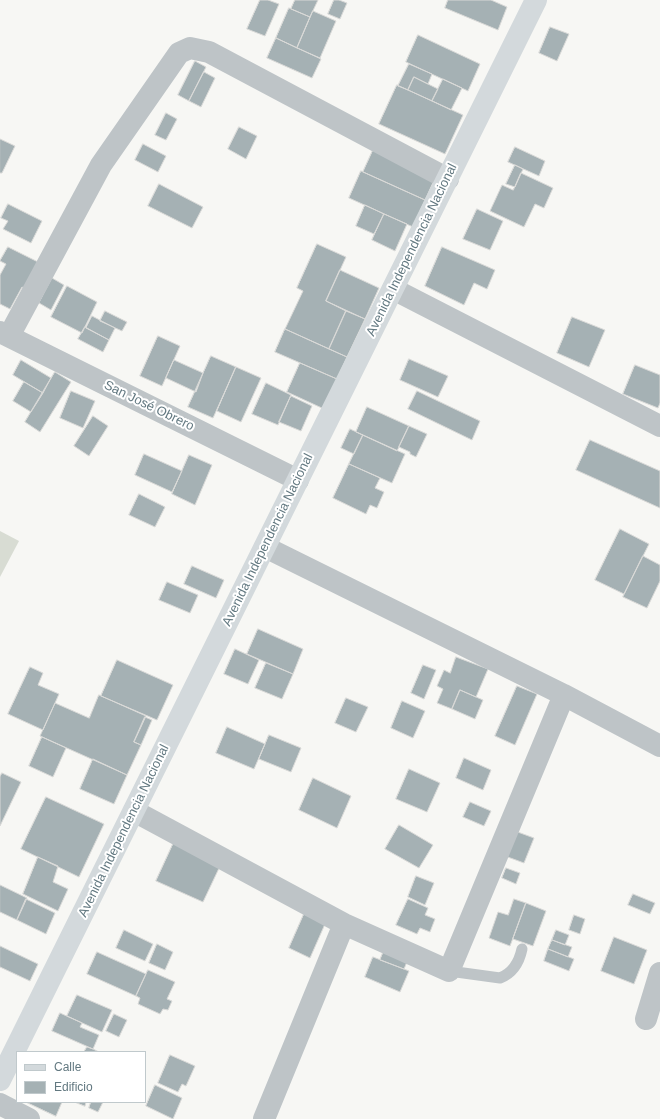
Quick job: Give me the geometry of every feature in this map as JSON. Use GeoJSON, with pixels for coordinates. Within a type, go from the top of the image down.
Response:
{"type":"FeatureCollection","features":[{"type":"Feature","properties":{"kind":"main road","name":"Avenida Independencia Nacional"},"geometry":{"type":"LineString","coordinates":[[0,1080],[536,0]]}},
{"type":"Feature","properties":{"kind":"street"},"geometry":{"type":"LineString","coordinates":[[5,334],[101,164],[179,53],[190,48],[208,52],[448,179]]}},
{"type":"Feature","properties":{"kind":"street"},"geometry":{"type":"LineString","coordinates":[[393,289],[660,426]]}},
{"type":"Feature","properties":{"kind":"street","name":"San José Obrero"},"geometry":{"type":"LineString","coordinates":[[5,334],[298,480]]}},
{"type":"Feature","properties":{"kind":"street"},"geometry":{"type":"LineString","coordinates":[[265,547],[564,695],[660,746]]}},
{"type":"Feature","properties":{"kind":"street"},"geometry":{"type":"LineString","coordinates":[[134,811],[344,924],[449,971],[564,695]]}},
{"type":"Feature","properties":{"kind":"street"},"geometry":{"type":"LineString","coordinates":[[264,1119],[344,924]]}},
{"type":"Feature","properties":{"kind":"street"},"geometry":{"type":"LineString","coordinates":[[646,1019],[660,973]]}},
{"type":"Feature","properties":{"kind":"street"},"geometry":{"type":"LineString","coordinates":[[0,1104],[29,1119]]}},
{"type":"Feature","properties":{"kind":"lane"},"geometry":{"type":"LineString","coordinates":[[449,971],[500,978],[506,975],[517,964],[522,949]]}},
{"type":"Feature","properties":{"kind":"shaded area"},"geometry":{"type":"Polygon","coordinates":[[[0,531],[19,541],[0,577],[0,531]]]}},
{"type":"Feature","properties":{"kind":"building"},"geometry":{"type":"Polygon","coordinates":[[[260,0],[268,0],[279,4],[265,36],[247,29],[260,0]]]}},
{"type":"Feature","properties":{"kind":"building"},"geometry":{"type":"Polygon","coordinates":[[[295,0],[318,0],[310,17],[291,9],[295,0]]]}},
{"type":"Feature","properties":{"kind":"building"},"geometry":{"type":"Polygon","coordinates":[[[334,0],[347,3],[340,19],[328,14],[334,0]]]}},
{"type":"Feature","properties":{"kind":"building"},"geometry":{"type":"Polygon","coordinates":[[[448,0],[491,0],[507,7],[498,30],[445,8],[448,0]]]}},
{"type":"Feature","properties":{"kind":"building"},"geometry":{"type":"Polygon","coordinates":[[[289,8],[310,17],[297,48],[276,38],[289,8]]]}},
{"type":"Feature","properties":{"kind":"building"},"geometry":{"type":"Polygon","coordinates":[[[313,11],[336,21],[320,58],[297,48],[313,11]]]}},
{"type":"Feature","properties":{"kind":"building"},"geometry":{"type":"Polygon","coordinates":[[[550,27],[569,34],[557,61],[539,53],[550,27]]]}},
{"type":"Feature","properties":{"kind":"building"},"geometry":{"type":"Polygon","coordinates":[[[418,35],[480,64],[468,91],[406,62],[418,35]]]}},
{"type":"Feature","properties":{"kind":"building"},"geometry":{"type":"Polygon","coordinates":[[[276,38],[321,59],[312,78],[267,58],[276,38]]]}},
{"type":"Feature","properties":{"kind":"building"},"geometry":{"type":"Polygon","coordinates":[[[195,61],[206,67],[189,101],[178,95],[195,61]]]}},
{"type":"Feature","properties":{"kind":"building"},"geometry":{"type":"Polygon","coordinates":[[[409,64],[432,74],[428,84],[414,77],[408,90],[398,86],[409,64]]]}},
{"type":"Feature","properties":{"kind":"building"},"geometry":{"type":"Polygon","coordinates":[[[204,72],[215,78],[201,107],[189,101],[204,72]]]}},
{"type":"Feature","properties":{"kind":"building"},"geometry":{"type":"Polygon","coordinates":[[[414,77],[438,89],[432,101],[408,90],[414,77]]]}},
{"type":"Feature","properties":{"kind":"building"},"geometry":{"type":"Polygon","coordinates":[[[443,79],[462,88],[451,110],[432,101],[443,79]]]}},
{"type":"Feature","properties":{"kind":"building"},"geometry":{"type":"Polygon","coordinates":[[[397,85],[463,115],[445,154],[379,124],[397,85]]]}},
{"type":"Feature","properties":{"kind":"building"},"geometry":{"type":"Polygon","coordinates":[[[166,113],[177,119],[166,140],[155,135],[166,113]]]}},
{"type":"Feature","properties":{"kind":"building"},"geometry":{"type":"Polygon","coordinates":[[[239,127],[257,136],[246,159],[228,149],[239,127]]]}},
{"type":"Feature","properties":{"kind":"building"},"geometry":{"type":"Polygon","coordinates":[[[0,139],[15,146],[2,173],[0,173],[0,139]]]}},
{"type":"Feature","properties":{"kind":"building"},"geometry":{"type":"Polygon","coordinates":[[[143,144],[166,156],[158,172],[135,160],[143,144]]]}},
{"type":"Feature","properties":{"kind":"building"},"geometry":{"type":"Polygon","coordinates":[[[515,147],[545,161],[539,176],[508,162],[515,147]]]}},
{"type":"Feature","properties":{"kind":"building"},"geometry":{"type":"Polygon","coordinates":[[[374,148],[436,176],[425,200],[363,172],[374,148]]]}},
{"type":"Feature","properties":{"kind":"building"},"geometry":{"type":"Polygon","coordinates":[[[515,165],[523,169],[515,187],[506,184],[515,165]]]}},
{"type":"Feature","properties":{"kind":"building"},"geometry":{"type":"Polygon","coordinates":[[[361,171],[425,200],[413,227],[349,198],[361,171]]]}},
{"type":"Feature","properties":{"kind":"building"},"geometry":{"type":"Polygon","coordinates":[[[521,173],[553,188],[544,208],[535,204],[524,227],[490,211],[502,185],[513,190],[521,173]]]}},
{"type":"Feature","properties":{"kind":"building"},"geometry":{"type":"Polygon","coordinates":[[[159,184],[203,207],[192,228],[148,206],[159,184]]]}},
{"type":"Feature","properties":{"kind":"building"},"geometry":{"type":"Polygon","coordinates":[[[8,204],[42,221],[31,243],[3,229],[8,221],[1,218],[8,204]]]}},
{"type":"Feature","properties":{"kind":"building"},"geometry":{"type":"Polygon","coordinates":[[[365,205],[384,214],[374,234],[356,226],[365,205]]]}},
{"type":"Feature","properties":{"kind":"building"},"geometry":{"type":"Polygon","coordinates":[[[477,209],[503,221],[490,250],[463,239],[477,209]]]}},
{"type":"Feature","properties":{"kind":"building"},"geometry":{"type":"Polygon","coordinates":[[[384,214],[407,224],[395,251],[372,240],[384,214]]]}},
{"type":"Feature","properties":{"kind":"building"},"geometry":{"type":"Polygon","coordinates":[[[317,244],[346,257],[326,301],[346,311],[329,349],[285,329],[303,291],[297,288],[317,244]]]}},
{"type":"Feature","properties":{"kind":"building"},"geometry":{"type":"Polygon","coordinates":[[[8,247],[40,263],[26,289],[22,287],[10,309],[0,304],[0,275],[6,264],[0,261],[8,247]]]}},
{"type":"Feature","properties":{"kind":"building"},"geometry":{"type":"Polygon","coordinates":[[[442,247],[495,270],[487,289],[474,283],[464,305],[425,286],[442,247]]]}},
{"type":"Feature","properties":{"kind":"building"},"geometry":{"type":"Polygon","coordinates":[[[340,270],[379,288],[365,319],[326,301],[340,270]]]}},
{"type":"Feature","properties":{"kind":"building"},"geometry":{"type":"Polygon","coordinates":[[[52,278],[64,285],[51,310],[39,303],[52,278]]]}},
{"type":"Feature","properties":{"kind":"building"},"geometry":{"type":"Polygon","coordinates":[[[67,286],[97,302],[82,333],[51,317],[67,286]]]}},
{"type":"Feature","properties":{"kind":"building"},"geometry":{"type":"Polygon","coordinates":[[[105,311],[127,322],[122,331],[100,321],[105,311]]]}},
{"type":"Feature","properties":{"kind":"building"},"geometry":{"type":"Polygon","coordinates":[[[346,311],[365,319],[347,357],[329,349],[346,311]]]}},
{"type":"Feature","properties":{"kind":"building"},"geometry":{"type":"Polygon","coordinates":[[[92,316],[115,328],[109,340],[86,328],[92,316]]]}},
{"type":"Feature","properties":{"kind":"building"},"geometry":{"type":"Polygon","coordinates":[[[572,317],[605,330],[589,367],[557,353],[572,317]]]}},
{"type":"Feature","properties":{"kind":"building"},"geometry":{"type":"Polygon","coordinates":[[[85,327],[109,340],[103,352],[78,339],[85,327]]]}},
{"type":"Feature","properties":{"kind":"building"},"geometry":{"type":"Polygon","coordinates":[[[285,329],[347,357],[337,379],[275,352],[285,329]]]}},
{"type":"Feature","properties":{"kind":"building"},"geometry":{"type":"Polygon","coordinates":[[[158,336],[180,346],[162,386],[140,376],[158,336]]]}},
{"type":"Feature","properties":{"kind":"building"},"geometry":{"type":"Polygon","coordinates":[[[211,356],[236,367],[213,418],[188,407],[211,356]]]}},
{"type":"Feature","properties":{"kind":"building"},"geometry":{"type":"Polygon","coordinates":[[[409,359],[448,376],[438,397],[400,380],[409,359]]]}},
{"type":"Feature","properties":{"kind":"building"},"geometry":{"type":"Polygon","coordinates":[[[21,360],[51,378],[43,393],[13,375],[21,360]]]}},
{"type":"Feature","properties":{"kind":"building"},"geometry":{"type":"Polygon","coordinates":[[[174,360],[203,373],[196,392],[166,378],[174,360]]]}},
{"type":"Feature","properties":{"kind":"building"},"geometry":{"type":"Polygon","coordinates":[[[300,363],[337,379],[324,409],[287,392],[300,363]]]}},
{"type":"Feature","properties":{"kind":"building"},"geometry":{"type":"Polygon","coordinates":[[[635,365],[660,375],[660,403],[658,408],[623,394],[635,365]]]}},
{"type":"Feature","properties":{"kind":"building"},"geometry":{"type":"Polygon","coordinates":[[[236,367],[261,378],[241,422],[217,411],[236,367]]]}},
{"type":"Feature","properties":{"kind":"building"},"geometry":{"type":"Polygon","coordinates":[[[55,372],[71,382],[40,432],[25,422],[55,372]]]}},
{"type":"Feature","properties":{"kind":"building"},"geometry":{"type":"Polygon","coordinates":[[[24,382],[43,393],[31,412],[13,401],[24,382]]]}},
{"type":"Feature","properties":{"kind":"building"},"geometry":{"type":"Polygon","coordinates":[[[266,383],[291,395],[278,425],[252,414],[266,383]]]}},
{"type":"Feature","properties":{"kind":"building"},"geometry":{"type":"Polygon","coordinates":[[[71,391],[95,401],[83,428],[60,418],[71,391]]]}},
{"type":"Feature","properties":{"kind":"building"},"geometry":{"type":"Polygon","coordinates":[[[417,391],[480,421],[472,440],[408,409],[417,391]]]}},
{"type":"Feature","properties":{"kind":"building"},"geometry":{"type":"Polygon","coordinates":[[[291,396],[312,406],[301,431],[279,422],[291,396]]]}},
{"type":"Feature","properties":{"kind":"building"},"geometry":{"type":"Polygon","coordinates":[[[367,407],[409,426],[397,451],[356,432],[367,407]]]}},
{"type":"Feature","properties":{"kind":"building"},"geometry":{"type":"Polygon","coordinates":[[[93,416],[108,426],[89,456],[74,446],[93,416]]]}},
{"type":"Feature","properties":{"kind":"building"},"geometry":{"type":"Polygon","coordinates":[[[409,426],[427,434],[416,457],[410,454],[410,452],[399,447],[409,426]]]}},
{"type":"Feature","properties":{"kind":"building"},"geometry":{"type":"Polygon","coordinates":[[[350,429],[363,435],[354,454],[341,448],[350,429]]]}},
{"type":"Feature","properties":{"kind":"building"},"geometry":{"type":"Polygon","coordinates":[[[363,435],[405,454],[392,483],[349,464],[363,435]]]}},
{"type":"Feature","properties":{"kind":"building"},"geometry":{"type":"Polygon","coordinates":[[[590,440],[660,471],[660,508],[576,470],[590,440]]]}},
{"type":"Feature","properties":{"kind":"building"},"geometry":{"type":"Polygon","coordinates":[[[144,454],[182,471],[172,492],[135,475],[144,454]]]}},
{"type":"Feature","properties":{"kind":"building"},"geometry":{"type":"Polygon","coordinates":[[[189,455],[212,465],[195,505],[172,494],[189,455]]]}},
{"type":"Feature","properties":{"kind":"building"},"geometry":{"type":"Polygon","coordinates":[[[349,464],[380,478],[375,488],[384,492],[377,508],[370,505],[366,514],[333,498],[349,464]]]}},
{"type":"Feature","properties":{"kind":"building"},"geometry":{"type":"Polygon","coordinates":[[[139,494],[165,507],[155,527],[129,515],[139,494]]]}},
{"type":"Feature","properties":{"kind":"building"},"geometry":{"type":"Polygon","coordinates":[[[620,529],[649,544],[624,594],[595,580],[620,529]]]}},
{"type":"Feature","properties":{"kind":"building"},"geometry":{"type":"Polygon","coordinates":[[[643,556],[660,565],[660,581],[647,608],[623,597],[643,556]]]}},
{"type":"Feature","properties":{"kind":"building"},"geometry":{"type":"Polygon","coordinates":[[[192,566],[224,580],[216,598],[184,584],[192,566]]]}},
{"type":"Feature","properties":{"kind":"building"},"geometry":{"type":"Polygon","coordinates":[[[167,582],[198,595],[190,613],[159,600],[167,582]]]}},
{"type":"Feature","properties":{"kind":"building"},"geometry":{"type":"Polygon","coordinates":[[[258,629],[303,649],[293,674],[247,654],[258,629]]]}},
{"type":"Feature","properties":{"kind":"building"},"geometry":{"type":"Polygon","coordinates":[[[235,649],[259,660],[248,684],[224,674],[235,649]]]}},
{"type":"Feature","properties":{"kind":"building"},"geometry":{"type":"Polygon","coordinates":[[[456,657],[488,669],[476,697],[460,690],[452,709],[437,703],[443,689],[437,686],[444,670],[450,673],[456,657]]]}},
{"type":"Feature","properties":{"kind":"building"},"geometry":{"type":"Polygon","coordinates":[[[117,660],[173,685],[157,720],[101,696],[117,660]]]}},
{"type":"Feature","properties":{"kind":"building"},"geometry":{"type":"Polygon","coordinates":[[[266,663],[293,674],[282,699],[255,688],[266,663]]]}},
{"type":"Feature","properties":{"kind":"building"},"geometry":{"type":"Polygon","coordinates":[[[423,665],[436,670],[424,699],[411,693],[423,665]]]}},
{"type":"Feature","properties":{"kind":"building"},"geometry":{"type":"Polygon","coordinates":[[[30,667],[43,673],[38,685],[59,694],[43,730],[8,714],[30,667]]]}},
{"type":"Feature","properties":{"kind":"building"},"geometry":{"type":"Polygon","coordinates":[[[517,686],[537,694],[515,745],[495,736],[517,686]]]}},
{"type":"Feature","properties":{"kind":"building"},"geometry":{"type":"Polygon","coordinates":[[[460,690],[483,700],[475,719],[452,709],[460,690]]]}},
{"type":"Feature","properties":{"kind":"building"},"geometry":{"type":"Polygon","coordinates":[[[99,695],[146,716],[134,742],[141,745],[127,775],[40,736],[55,703],[89,718],[99,695]]]}},
{"type":"Feature","properties":{"kind":"building"},"geometry":{"type":"Polygon","coordinates":[[[346,698],[368,707],[356,732],[335,723],[346,698]]]}},
{"type":"Feature","properties":{"kind":"building"},"geometry":{"type":"Polygon","coordinates":[[[402,701],[425,711],[413,738],[391,728],[402,701]]]}},
{"type":"Feature","properties":{"kind":"building"},"geometry":{"type":"Polygon","coordinates":[[[145,717],[152,720],[141,745],[134,742],[145,717]]]}},
{"type":"Feature","properties":{"kind":"building"},"geometry":{"type":"Polygon","coordinates":[[[227,727],[265,744],[254,769],[216,753],[227,727]]]}},
{"type":"Feature","properties":{"kind":"building"},"geometry":{"type":"Polygon","coordinates":[[[269,735],[301,748],[291,772],[259,759],[269,735]]]}},
{"type":"Feature","properties":{"kind":"building"},"geometry":{"type":"Polygon","coordinates":[[[42,737],[66,748],[53,777],[29,766],[42,737]]]}},
{"type":"Feature","properties":{"kind":"building"},"geometry":{"type":"Polygon","coordinates":[[[464,758],[491,770],[483,790],[456,778],[464,758]]]}},
{"type":"Feature","properties":{"kind":"building"},"geometry":{"type":"Polygon","coordinates":[[[93,759],[127,775],[114,804],[80,789],[93,759]]]}},
{"type":"Feature","properties":{"kind":"building"},"geometry":{"type":"Polygon","coordinates":[[[409,769],[440,783],[427,812],[396,799],[409,769]]]}},
{"type":"Feature","properties":{"kind":"building"},"geometry":{"type":"Polygon","coordinates":[[[2,773],[21,782],[0,826],[0,777],[2,773]]]}},
{"type":"Feature","properties":{"kind":"building"},"geometry":{"type":"Polygon","coordinates":[[[313,778],[351,796],[337,828],[299,810],[313,778]]]}},
{"type":"Feature","properties":{"kind":"building"},"geometry":{"type":"Polygon","coordinates":[[[46,797],[104,824],[79,877],[21,849],[46,797]]]}},
{"type":"Feature","properties":{"kind":"building"},"geometry":{"type":"Polygon","coordinates":[[[470,802],[491,811],[484,826],[463,817],[470,802]]]}},
{"type":"Feature","properties":{"kind":"building"},"geometry":{"type":"Polygon","coordinates":[[[399,825],[433,845],[419,868],[385,849],[399,825]]]}},
{"type":"Feature","properties":{"kind":"building"},"geometry":{"type":"Polygon","coordinates":[[[515,831],[534,838],[524,863],[505,856],[515,831]]]}},
{"type":"Feature","properties":{"kind":"building"},"geometry":{"type":"Polygon","coordinates":[[[174,842],[221,864],[203,902],[156,881],[174,842]]]}},
{"type":"Feature","properties":{"kind":"building"},"geometry":{"type":"Polygon","coordinates":[[[38,857],[58,866],[53,882],[68,889],[58,911],[23,894],[38,857]]]}},
{"type":"Feature","properties":{"kind":"building"},"geometry":{"type":"Polygon","coordinates":[[[506,868],[520,873],[516,884],[502,878],[506,868]]]}},
{"type":"Feature","properties":{"kind":"building"},"geometry":{"type":"Polygon","coordinates":[[[416,876],[434,883],[425,905],[408,897],[416,876]]]}},
{"type":"Feature","properties":{"kind":"building"},"geometry":{"type":"Polygon","coordinates":[[[0,885],[27,898],[17,920],[0,912],[0,885]]]}},
{"type":"Feature","properties":{"kind":"building"},"geometry":{"type":"Polygon","coordinates":[[[633,894],[655,903],[650,914],[628,905],[633,894]]]}},
{"type":"Feature","properties":{"kind":"building"},"geometry":{"type":"Polygon","coordinates":[[[26,899],[55,913],[46,934],[17,920],[26,899]]]}},
{"type":"Feature","properties":{"kind":"building"},"geometry":{"type":"Polygon","coordinates":[[[408,899],[428,908],[425,915],[435,919],[430,932],[420,928],[417,934],[396,925],[408,899]]]}},
{"type":"Feature","properties":{"kind":"building"},"geometry":{"type":"Polygon","coordinates":[[[514,899],[526,903],[510,946],[489,938],[498,912],[508,915],[514,899]]]}},
{"type":"Feature","properties":{"kind":"building"},"geometry":{"type":"Polygon","coordinates":[[[526,903],[546,911],[533,946],[513,939],[526,903]]]}},
{"type":"Feature","properties":{"kind":"building"},"geometry":{"type":"Polygon","coordinates":[[[304,914],[325,924],[310,958],[289,948],[304,914]]]}},
{"type":"Feature","properties":{"kind":"building"},"geometry":{"type":"Polygon","coordinates":[[[574,915],[585,919],[580,934],[569,930],[574,915]]]}},
{"type":"Feature","properties":{"kind":"building"},"geometry":{"type":"Polygon","coordinates":[[[124,930],[153,944],[145,961],[116,948],[124,930]]]}},
{"type":"Feature","properties":{"kind":"building"},"geometry":{"type":"Polygon","coordinates":[[[556,930],[569,935],[565,945],[552,940],[556,930]]]}},
{"type":"Feature","properties":{"kind":"building"},"geometry":{"type":"Polygon","coordinates":[[[614,937],[647,950],[634,984],[601,971],[614,937]]]}},
{"type":"Feature","properties":{"kind":"building"},"geometry":{"type":"Polygon","coordinates":[[[552,940],[572,947],[568,957],[548,949],[552,940]]]}},
{"type":"Feature","properties":{"kind":"building"},"geometry":{"type":"Polygon","coordinates":[[[157,944],[173,952],[165,970],[149,963],[157,944]]]}},
{"type":"Feature","properties":{"kind":"building"},"geometry":{"type":"Polygon","coordinates":[[[0,946],[38,964],[30,981],[0,967],[0,946]]]}},
{"type":"Feature","properties":{"kind":"building"},"geometry":{"type":"Polygon","coordinates":[[[385,948],[409,957],[404,969],[380,960],[385,948]]]}},
{"type":"Feature","properties":{"kind":"building"},"geometry":{"type":"Polygon","coordinates":[[[548,949],[574,959],[569,971],[544,961],[548,949]]]}},
{"type":"Feature","properties":{"kind":"building"},"geometry":{"type":"Polygon","coordinates":[[[97,952],[146,974],[136,996],[87,974],[97,952]]]}},
{"type":"Feature","properties":{"kind":"building"},"geometry":{"type":"Polygon","coordinates":[[[373,957],[409,971],[400,992],[365,977],[373,957]]]}},
{"type":"Feature","properties":{"kind":"building"},"geometry":{"type":"Polygon","coordinates":[[[148,970],[175,982],[167,999],[172,1001],[168,1010],[163,1009],[160,1014],[138,1004],[140,998],[136,996],[148,970]]]}},
{"type":"Feature","properties":{"kind":"building"},"geometry":{"type":"Polygon","coordinates":[[[77,995],[112,1010],[102,1032],[67,1016],[77,995]]]}},
{"type":"Feature","properties":{"kind":"building"},"geometry":{"type":"Polygon","coordinates":[[[60,1013],[82,1023],[80,1027],[99,1035],[93,1049],[52,1031],[60,1013]]]}},
{"type":"Feature","properties":{"kind":"building"},"geometry":{"type":"Polygon","coordinates":[[[114,1014],[127,1020],[119,1037],[106,1031],[114,1014]]]}},
{"type":"Feature","properties":{"kind":"building"},"geometry":{"type":"Polygon","coordinates":[[[87,1047],[97,1051],[85,1051],[87,1047]]]}},
{"type":"Feature","properties":{"kind":"building"},"geometry":{"type":"Polygon","coordinates":[[[170,1055],[195,1066],[186,1086],[182,1084],[178,1092],[158,1083],[170,1055]]]}},
{"type":"Feature","properties":{"kind":"building"},"geometry":{"type":"Polygon","coordinates":[[[155,1085],[182,1098],[173,1119],[146,1106],[155,1085]]]}},
{"type":"Feature","properties":{"kind":"building"},"geometry":{"type":"Polygon","coordinates":[[[28,1103],[62,1103],[56,1116],[28,1103]]]}},
{"type":"Feature","properties":{"kind":"building"},"geometry":{"type":"Polygon","coordinates":[[[78,1103],[86,1103],[85,1106],[78,1103]]]}},
{"type":"Feature","properties":{"kind":"building"},"geometry":{"type":"Polygon","coordinates":[[[91,1103],[102,1103],[98,1112],[89,1108],[91,1103]]]}}]}
